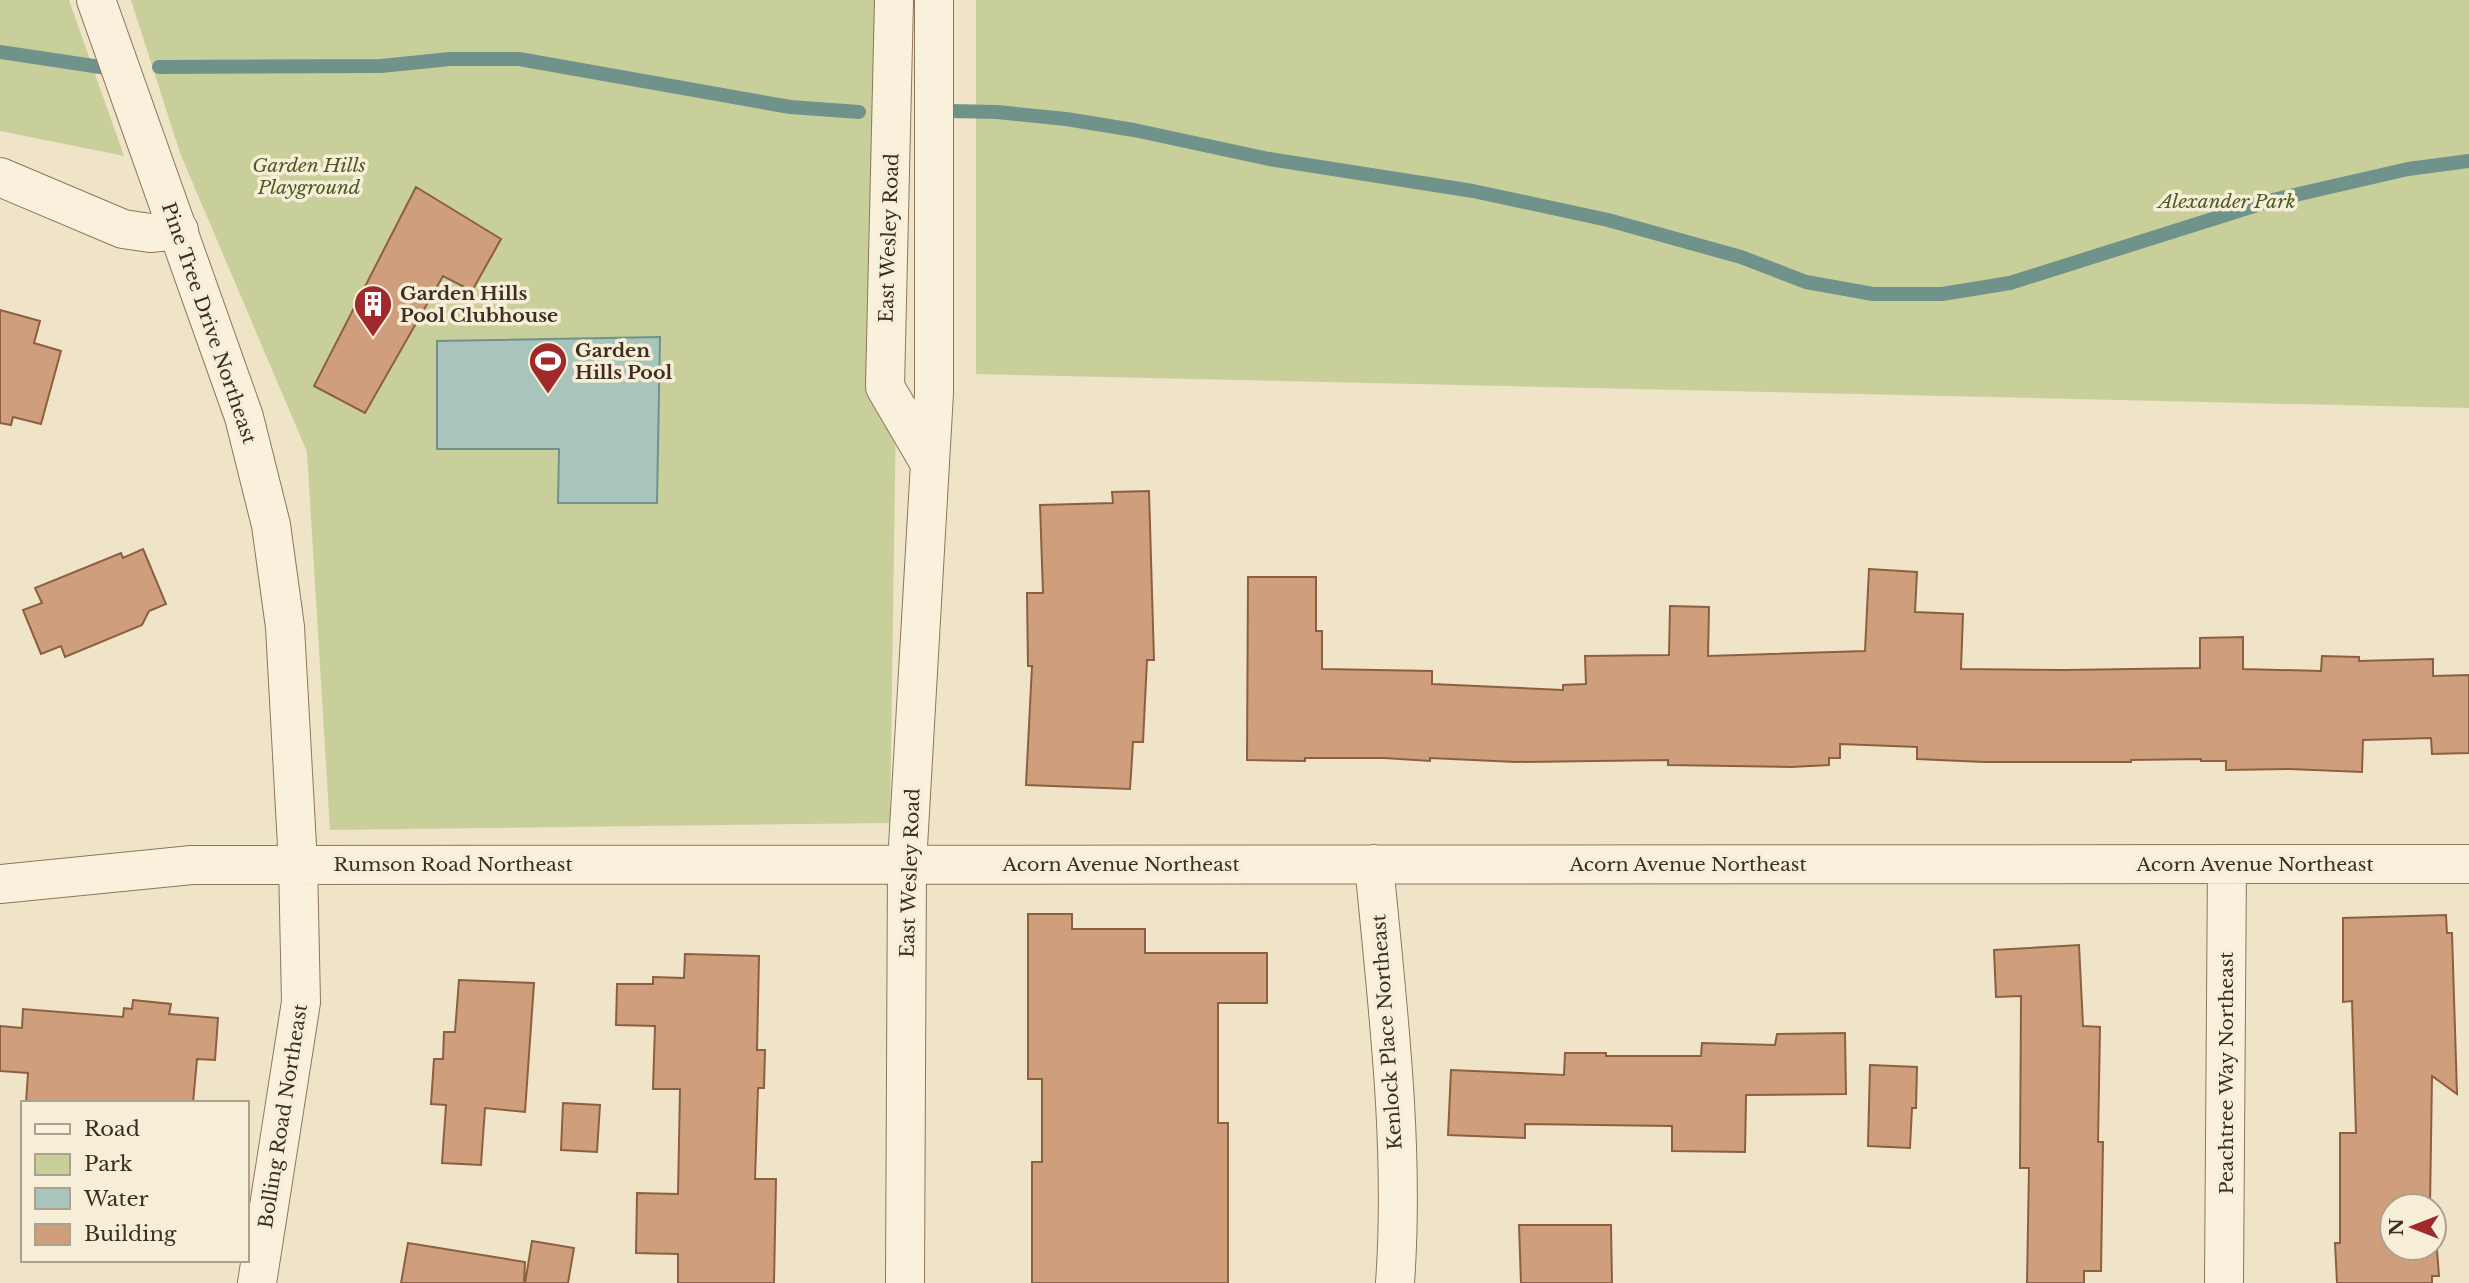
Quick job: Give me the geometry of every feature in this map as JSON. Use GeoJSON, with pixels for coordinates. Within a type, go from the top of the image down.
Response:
{"type":"FeatureCollection","features":[{"type":"Feature","properties":{"kind":"street","name":"Pine Tree Drive Northeast"},"geometry":{"type":"LineString","coordinates":[[96,0],[244,417],[271,525],[285,627],[298,864]]}},
{"type":"Feature","properties":{"kind":"street","name":"East Wesley Road"},"geometry":{"type":"LineString","coordinates":[[894,0],[884,387],[930,464]]}},
{"type":"Feature","properties":{"kind":"street","name":"East Wesley Road"},"geometry":{"type":"LineString","coordinates":[[905,1283],[908,864],[934,393],[934,0]]}},
{"type":"Feature","properties":{"kind":"street"},"geometry":{"type":"LineString","coordinates":[[0,177],[124,229],[150,233],[179,230]]}},
{"type":"Feature","properties":{"kind":"street","name":"Bolling Road Northeast"},"geometry":{"type":"LineString","coordinates":[[257,1283],[301,1002],[298,864]]}},
{"type":"Feature","properties":{"kind":"street","name":"Rumson Road Northeast"},"geometry":{"type":"LineString","coordinates":[[0,884],[192,865],[908,864]]}},
{"type":"Feature","properties":{"kind":"street","name":"Acorn Avenue Northeast"},"geometry":{"type":"LineString","coordinates":[[908,864],[2469,864]]}},
{"type":"Feature","properties":{"kind":"street","name":"Kenlock Place Northeast"},"geometry":{"type":"LineString","coordinates":[[1374,864],[1394,1089],[1398,1243],[1395,1283]]}},
{"type":"Feature","properties":{"kind":"street","name":"Peachtree Way Northeast"},"geometry":{"type":"LineString","coordinates":[[2224,1283],[2227,864]]}},
{"type":"Feature","properties":{"kind":"green space"},"geometry":{"type":"Polygon","coordinates":[[[0,0],[69,0],[124,156],[0,131],[0,0]]]}},
{"type":"Feature","properties":{"kind":"green space","name":"Garden Hills Playground"},"geometry":{"type":"Polygon","coordinates":[[[131,0],[902,0],[890,823],[330,830],[307,452],[180,153],[131,0]]]}},
{"type":"Feature","properties":{"kind":"green space","name":"Alexander Park"},"geometry":{"type":"Polygon","coordinates":[[[976,0],[2469,0],[2469,408],[976,374],[976,0]]]}},
{"type":"Feature","properties":{"kind":"water","name":"Garden Hills Pool"},"geometry":{"type":"Polygon","coordinates":[[[660,337],[657,503],[558,503],[559,449],[437,449],[437,341],[660,337]]]}},
{"type":"Feature","properties":{"kind":"building","name":"Garden Hills Pool Clubhouse"},"geometry":{"type":"Polygon","coordinates":[[[416,187],[501,239],[472,291],[443,276],[365,413],[314,386],[416,187]]]}},
{"type":"Feature","properties":{"kind":"building"},"geometry":{"type":"Polygon","coordinates":[[[0,310],[40,321],[34,343],[61,351],[41,424],[13,417],[11,425],[0,423],[0,310]]]}},
{"type":"Feature","properties":{"kind":"building"},"geometry":{"type":"Polygon","coordinates":[[[1149,491],[1154,660],[1147,660],[1143,742],[1133,742],[1130,789],[1026,785],[1032,666],[1028,666],[1027,593],[1043,593],[1040,505],[1113,503],[1112,492],[1149,491]]]}},
{"type":"Feature","properties":{"kind":"building"},"geometry":{"type":"Polygon","coordinates":[[[143,549],[166,604],[149,611],[142,625],[65,657],[61,646],[41,654],[23,610],[42,603],[35,588],[121,553],[123,558],[143,549]]]}},
{"type":"Feature","properties":{"kind":"building"},"geometry":{"type":"Polygon","coordinates":[[[1869,569],[1917,572],[1915,612],[1963,614],[1961,669],[2200,668],[2200,638],[2243,637],[2243,669],[2321,671],[2322,656],[2359,657],[2359,661],[2433,659],[2433,676],[2469,675],[2469,753],[2432,754],[2431,738],[2363,740],[2362,772],[2226,770],[2226,761],[2201,759],[1984,762],[1917,759],[1917,747],[1840,744],[1840,758],[1829,758],[1829,765],[1791,767],[1668,765],[1668,760],[1247,760],[1248,577],[1316,577],[1316,631],[1322,631],[1322,669],[1432,671],[1432,684],[1563,690],[1563,685],[1586,684],[1585,656],[1669,655],[1670,606],[1709,607],[1708,656],[1865,651],[1869,569]]]}},
{"type":"Feature","properties":{"kind":"building"},"geometry":{"type":"Polygon","coordinates":[[[1028,914],[1072,914],[1072,929],[1145,929],[1145,953],[1267,953],[1267,1003],[1218,1003],[1218,1123],[1228,1123],[1228,1283],[1032,1283],[1032,1162],[1042,1162],[1042,1079],[1028,1079],[1028,914]]]}},
{"type":"Feature","properties":{"kind":"building"},"geometry":{"type":"Polygon","coordinates":[[[2446,915],[2447,933],[2452,933],[2457,1094],[2432,1076],[2430,1192],[2378,1192],[2378,1262],[2438,1262],[2439,1276],[2432,1276],[2432,1283],[2337,1283],[2335,1243],[2340,1243],[2340,1133],[2356,1133],[2352,1001],[2343,1002],[2343,918],[2446,915]]]}},
{"type":"Feature","properties":{"kind":"building"},"geometry":{"type":"Polygon","coordinates":[[[2079,945],[2083,1026],[2100,1027],[2098,1142],[2103,1142],[2101,1271],[2084,1271],[2084,1283],[2027,1283],[2029,1168],[2020,1168],[2021,996],[1996,997],[1994,950],[2079,945]]]}},
{"type":"Feature","properties":{"kind":"building"},"geometry":{"type":"Polygon","coordinates":[[[685,954],[759,956],[757,1050],[765,1050],[764,1088],[758,1088],[755,1179],[776,1179],[774,1283],[678,1283],[678,1254],[636,1253],[637,1193],[678,1194],[680,1089],[653,1089],[655,1026],[616,1025],[617,984],[653,984],[653,977],[684,978],[685,954]]]}},
{"type":"Feature","properties":{"kind":"building"},"geometry":{"type":"Polygon","coordinates":[[[459,980],[534,983],[525,1112],[485,1108],[481,1165],[442,1163],[446,1105],[431,1104],[434,1059],[443,1059],[444,1032],[455,1032],[459,980]]]}},
{"type":"Feature","properties":{"kind":"building"},"geometry":{"type":"Polygon","coordinates":[[[133,1000],[171,1004],[169,1014],[218,1018],[215,1060],[197,1059],[193,1101],[26,1101],[28,1073],[0,1071],[0,1026],[22,1028],[23,1009],[123,1017],[124,1008],[132,1009],[133,1000]]]}},
{"type":"Feature","properties":{"kind":"building"},"geometry":{"type":"Polygon","coordinates":[[[1845,1033],[1846,1094],[1746,1095],[1745,1152],[1672,1151],[1672,1126],[1525,1124],[1525,1138],[1448,1135],[1451,1070],[1564,1075],[1565,1053],[1701,1056],[1702,1043],[1775,1045],[1777,1034],[1845,1033]]]}},
{"type":"Feature","properties":{"kind":"building"},"geometry":{"type":"Polygon","coordinates":[[[1870,1065],[1917,1067],[1916,1108],[1912,1108],[1910,1148],[1868,1146],[1870,1065]]]}},
{"type":"Feature","properties":{"kind":"building"},"geometry":{"type":"Polygon","coordinates":[[[563,1103],[600,1105],[597,1152],[561,1150],[563,1103]]]}},
{"type":"Feature","properties":{"kind":"building"},"geometry":{"type":"Polygon","coordinates":[[[1519,1225],[1611,1225],[1612,1283],[1521,1283],[1519,1225]]]}},
{"type":"Feature","properties":{"kind":"building"},"geometry":{"type":"Polygon","coordinates":[[[532,1241],[574,1248],[568,1283],[525,1283],[532,1241]]]}},
{"type":"Feature","properties":{"kind":"building"},"geometry":{"type":"Polygon","coordinates":[[[408,1243],[525,1262],[524,1283],[401,1283],[408,1243]]]}},
{"type":"Feature","properties":{"kind":"waterway"},"geometry":{"type":"LineString","coordinates":[[0,52],[107,68]]}},
{"type":"Feature","properties":{"kind":"waterway"},"geometry":{"type":"LineString","coordinates":[[159,67],[381,66],[450,59],[519,59],[790,107],[859,112]]}},
{"type":"Feature","properties":{"kind":"waterway"},"geometry":{"type":"LineString","coordinates":[[949,111],[997,112],[1066,119],[1134,130],[1269,159],[1473,191],[1608,220],[1741,257],[1806,282],[1873,294],[1942,294],[2010,283],[2273,200],[2408,169],[2469,161]]}},
{"type":"Feature","properties":{"kind":"place","name":"Garden Hills Pool Clubhouse"},"geometry":{"type":"Point","coordinates":[373,338]}},
{"type":"Feature","properties":{"kind":"place","name":"Garden Hills Pool"},"geometry":{"type":"Point","coordinates":[548,395]}}]}
